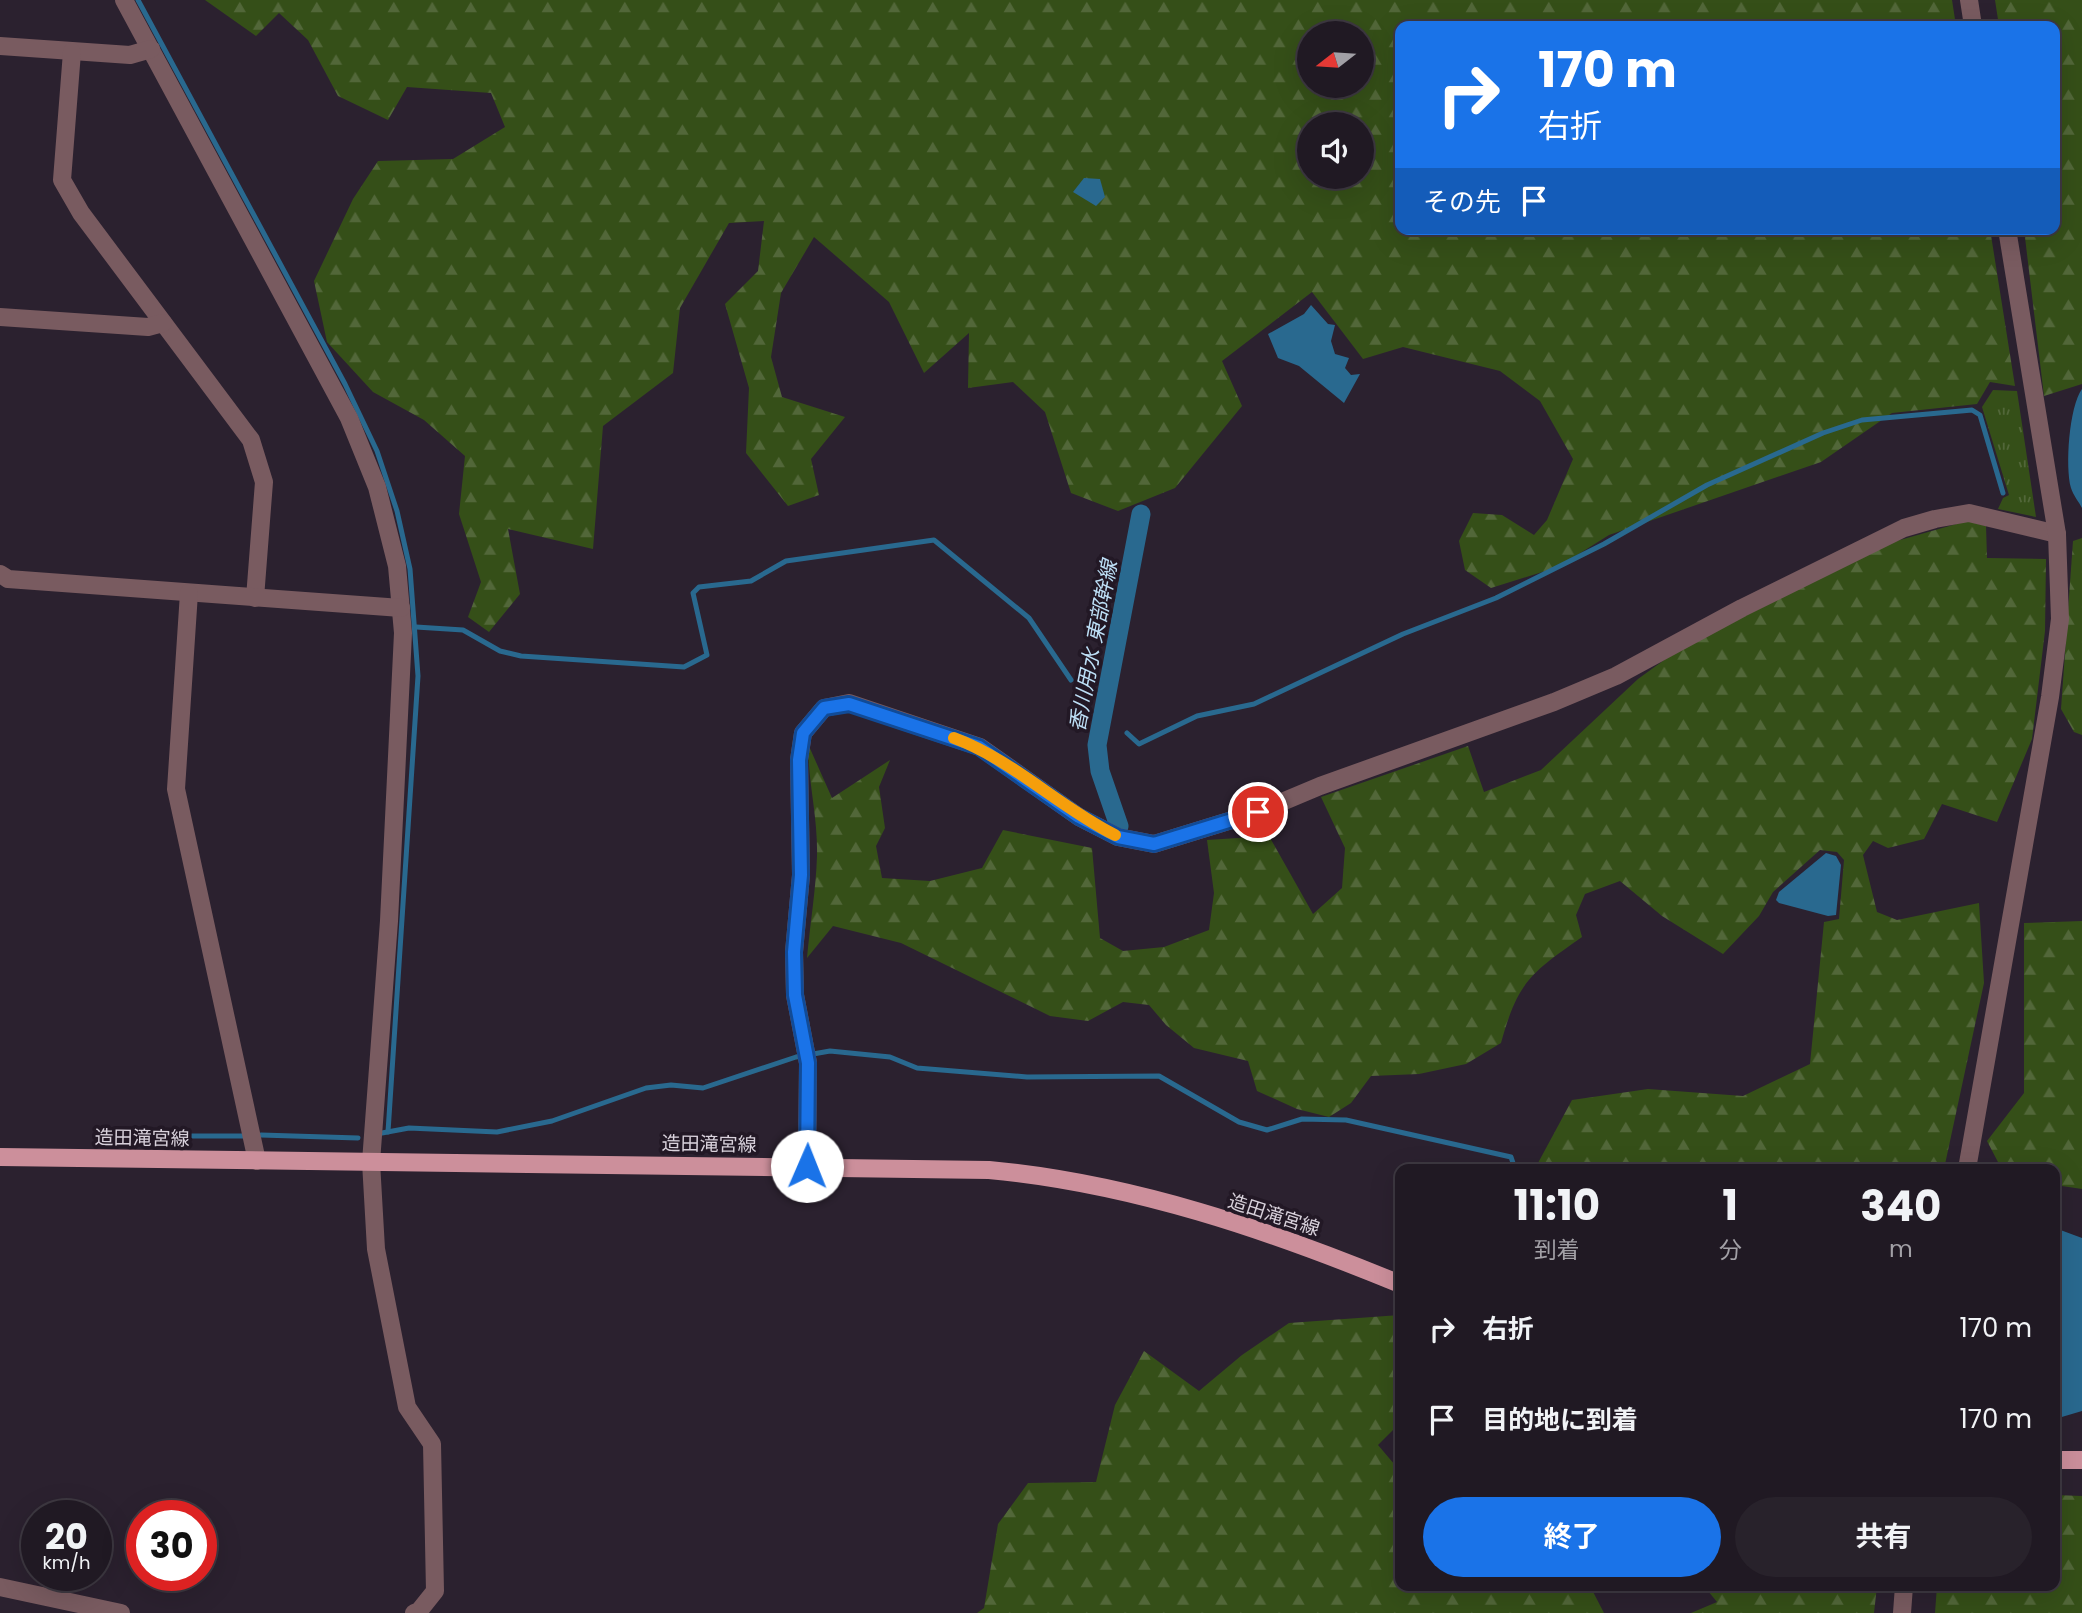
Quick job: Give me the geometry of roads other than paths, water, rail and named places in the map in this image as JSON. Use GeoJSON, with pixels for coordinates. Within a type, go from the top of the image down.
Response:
{"type":"FeatureCollection","features":[{"type":"Feature","properties":{"kind":"main road","name":"造田滝宮線"},"geometry":{"type":"LineString","coordinates":[[0,1157],[989,1170],[1040,1175],[1132,1194],[1301,1244],[1395,1282]]}},
{"type":"Feature","properties":{"kind":"main road"},"geometry":{"type":"LineString","coordinates":[[2060,1460],[2082,1460]]}},
{"type":"Feature","properties":{"kind":"street"},"geometry":{"type":"LineString","coordinates":[[124,0],[349,418],[377,487],[397,566],[402,647],[388,921],[371,1161],[376,1248],[407,1407],[432,1444],[435,1591],[414,1613]]}},
{"type":"Feature","properties":{"kind":"street"},"geometry":{"type":"LineString","coordinates":[[1969,0],[1972,21]]}},
{"type":"Feature","properties":{"kind":"street"},"geometry":{"type":"LineString","coordinates":[[0,46],[130,54],[150,49]]}},
{"type":"Feature","properties":{"kind":"street"},"geometry":{"type":"LineString","coordinates":[[72,52],[62,180],[81,213],[251,440],[264,482],[255,598]]}},
{"type":"Feature","properties":{"kind":"street"},"geometry":{"type":"LineString","coordinates":[[1968,1164],[2050,697],[2060,619],[2057,534],[2008,235]]}},
{"type":"Feature","properties":{"kind":"street"},"geometry":{"type":"LineString","coordinates":[[0,317],[148,327],[163,323]]}},
{"type":"Feature","properties":{"kind":"street"},"geometry":{"type":"LineString","coordinates":[[807,1166],[807,1054],[795,995],[794,952],[801,875],[799,760],[803,733],[824,708],[849,704],[979,747],[1079,817],[1118,837],[1154,844],[1258,812],[1554,702],[1616,676],[1742,608],[1904,528],[1969,513],[2057,534]]}},
{"type":"Feature","properties":{"kind":"street"},"geometry":{"type":"LineString","coordinates":[[0,574],[8,579],[401,608]]}},
{"type":"Feature","properties":{"kind":"street"},"geometry":{"type":"LineString","coordinates":[[189,593],[177,800],[257,1161]]}},
{"type":"Feature","properties":{"kind":"street"},"geometry":{"type":"LineString","coordinates":[[0,1587],[121,1613]]}},
{"type":"Feature","properties":{"kind":"street"},"geometry":{"type":"LineString","coordinates":[[1902,1613],[1904,1591]]}},
{"type":"Feature","properties":{"kind":"water"},"geometry":{"type":"Polygon","coordinates":[[[1084,178],[1100,179],[1105,197],[1096,206],[1073,192],[1084,178]]]}},
{"type":"Feature","properties":{"kind":"water"},"geometry":{"type":"Polygon","coordinates":[[[1311,305],[1328,324],[1335,325],[1331,341],[1335,354],[1349,358],[1345,368],[1351,375],[1360,374],[1344,403],[1299,366],[1278,358],[1268,334],[1304,314],[1311,305]]]}},
{"type":"Feature","properties":{"kind":"water"},"geometry":{"type":"Polygon","coordinates":[[[2082,389],[2082,508],[2071,488],[2068,466],[2071,423],[2082,389]]]}},
{"type":"Feature","properties":{"kind":"water"},"geometry":{"type":"Polygon","coordinates":[[[1826,853],[1836,856],[1841,865],[1836,915],[1828,916],[1776,900],[1779,892],[1826,853]]]}},
{"type":"Feature","properties":{"kind":"water"},"geometry":{"type":"Polygon","coordinates":[[[2060,1230],[2082,1238],[2082,1411],[2060,1418],[2060,1230]]]}},
{"type":"Feature","properties":{"kind":"waterway"},"geometry":{"type":"LineString","coordinates":[[138,0],[345,384],[377,451],[397,511],[410,569],[418,676],[388,1132]]}},
{"type":"Feature","properties":{"kind":"waterway"},"geometry":{"type":"LineString","coordinates":[[1127,733],[1139,744],[1197,716],[1254,704],[1403,634],[1496,598],[1604,544],[1707,485],[1823,433],[1862,420],[1972,410],[1980,415],[2003,493]]}},
{"type":"Feature","properties":{"kind":"waterway","name":"香川用水 東部幹線"},"geometry":{"type":"LineString","coordinates":[[1119,826],[1100,771],[1097,745],[1141,514]]}},
{"type":"Feature","properties":{"kind":"waterway"},"geometry":{"type":"LineString","coordinates":[[416,627],[463,630],[500,651],[521,656],[684,667],[707,655],[693,593],[699,587],[751,581],[786,561],[934,540],[1029,618],[1071,680]]}},
{"type":"Feature","properties":{"kind":"waterway"},"geometry":{"type":"LineString","coordinates":[[382,1133],[409,1128],[497,1132],[552,1121],[646,1088],[671,1085],[703,1088],[796,1057],[830,1051],[890,1057],[917,1068],[1027,1077],[1159,1076],[1239,1122],[1267,1130],[1302,1119],[1346,1120],[1511,1157],[1513,1164]]}},
{"type":"Feature","properties":{"kind":"waterway"},"geometry":{"type":"LineString","coordinates":[[261,1135],[358,1138]]}},
{"type":"Feature","properties":{"kind":"waterway"},"geometry":{"type":"LineString","coordinates":[[172,1136],[244,1136]]}}]}
